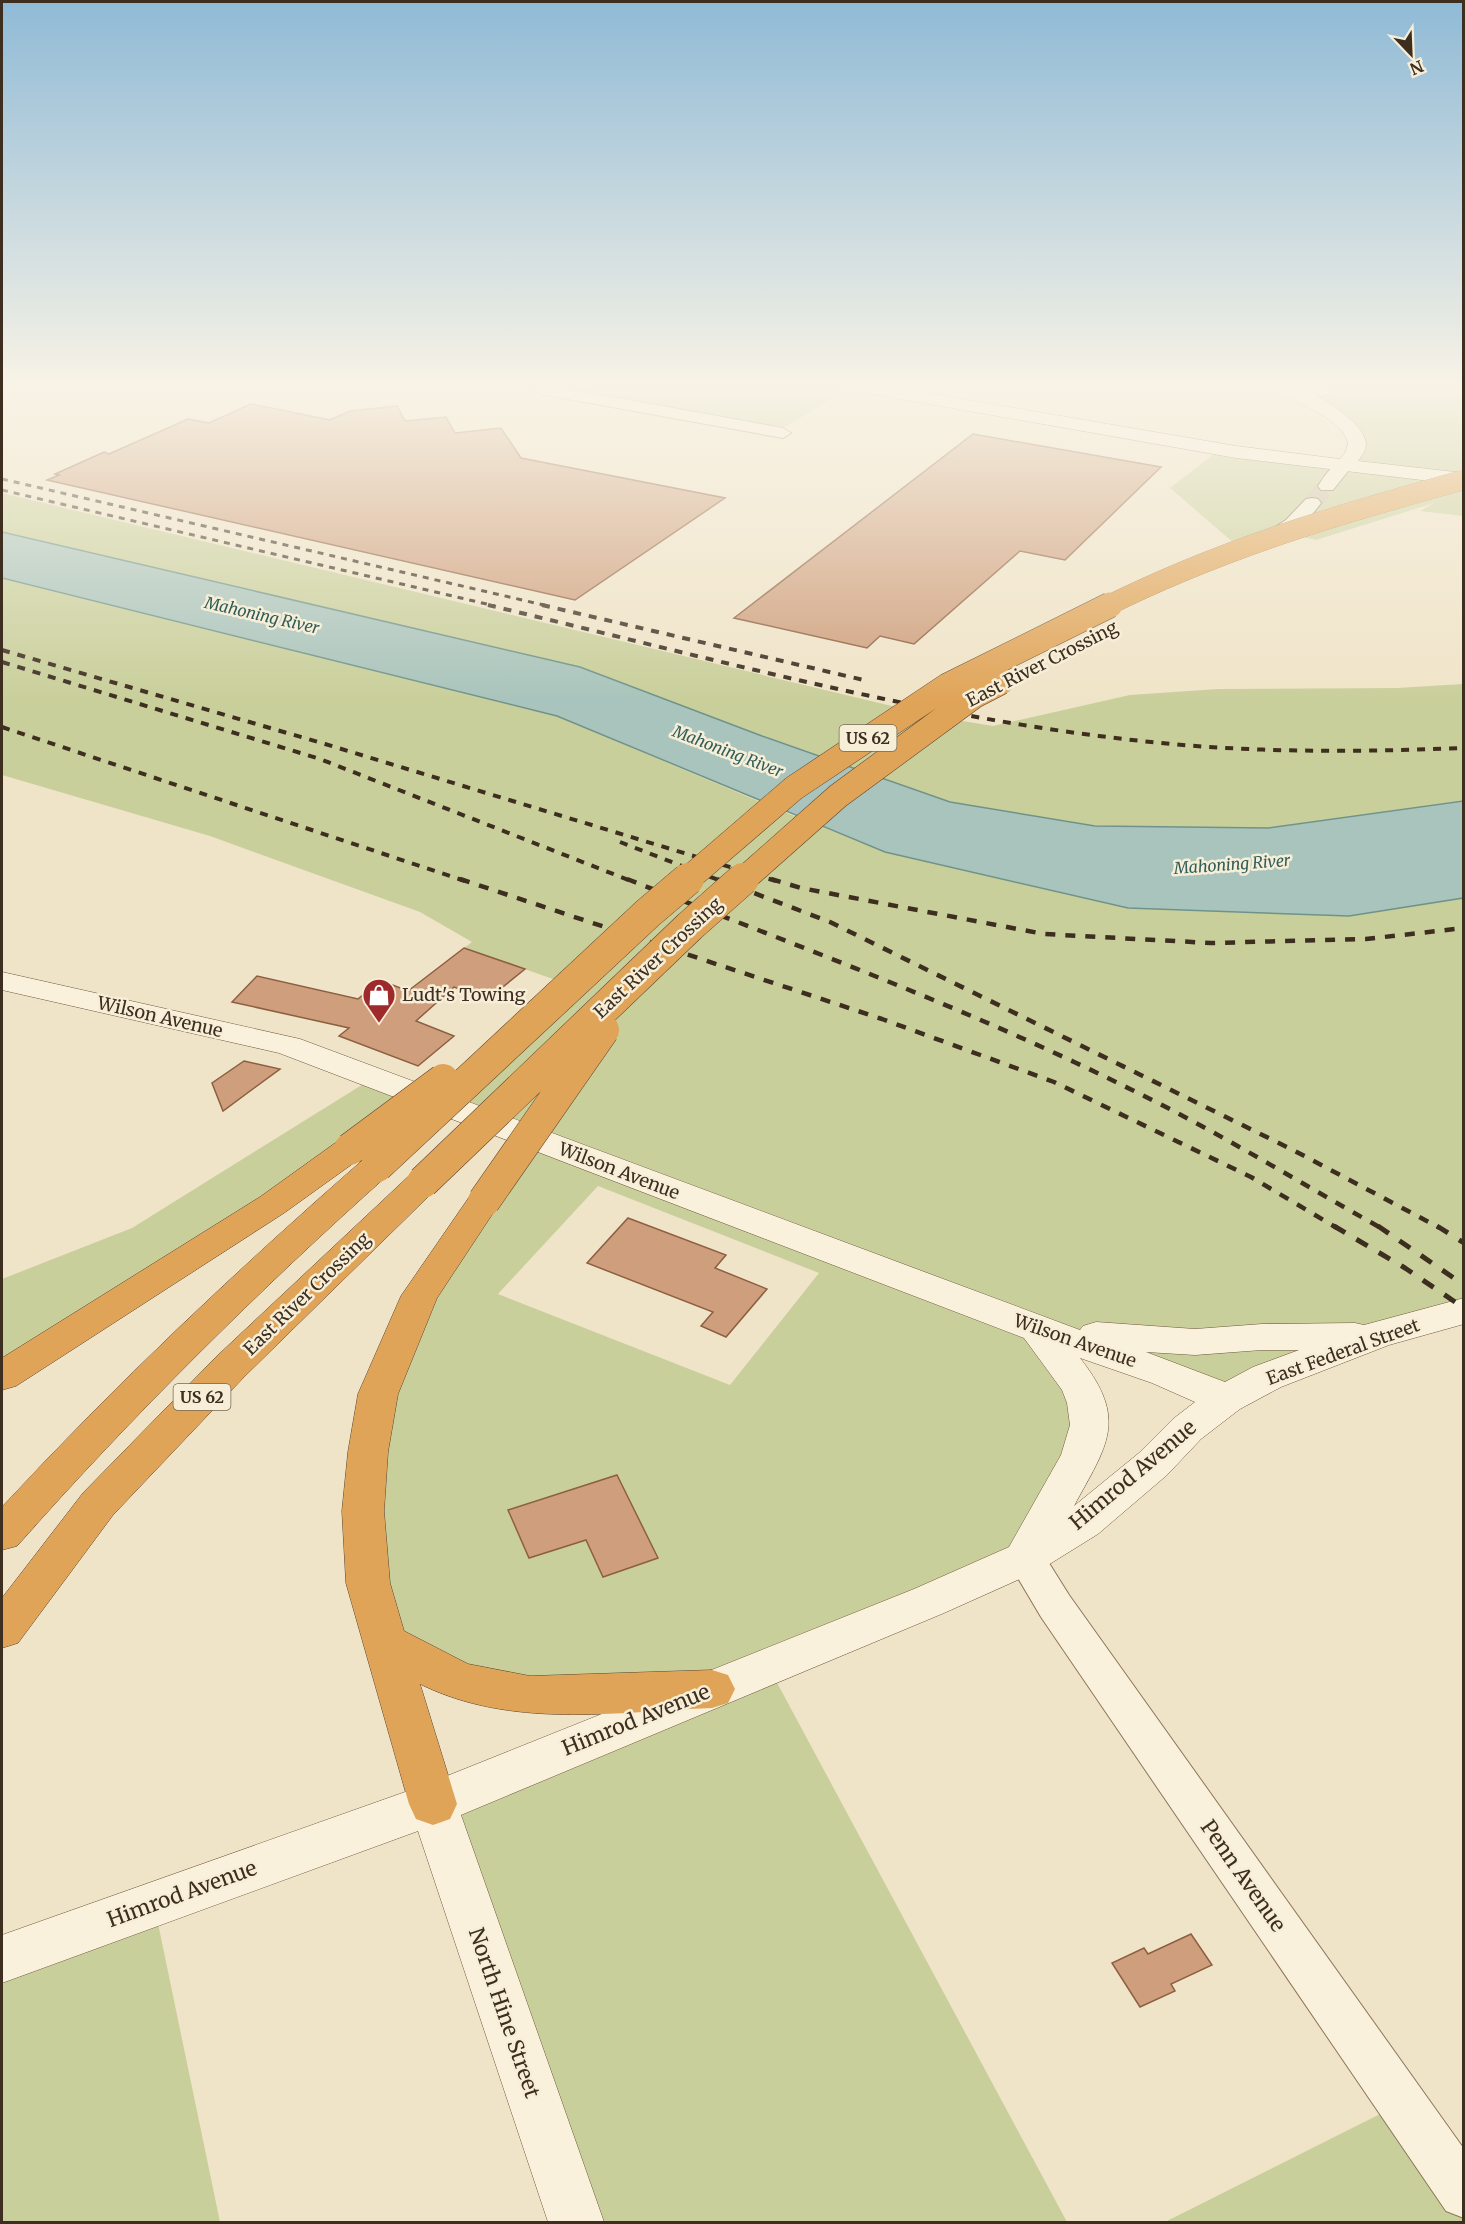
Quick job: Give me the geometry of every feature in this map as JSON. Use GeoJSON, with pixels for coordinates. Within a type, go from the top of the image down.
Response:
{"type":"FeatureCollection","features":[{"type":"Feature","properties":{"kind":"highway","name":"East River Crossing"},"geometry":{"type":"LineString","coordinates":[[363,1157],[566,990],[648,913],[794,788],[947,686],[1132,594],[1220,555],[1346,512],[1417,493]]}},
{"type":"Feature","properties":{"kind":"highway","name":"East River Crossing"},"geometry":{"type":"LineString","coordinates":[[2,1630],[98,1504],[231,1367],[648,966],[838,796],[974,696],[1148,609],[1300,545],[1464,496]]}},
{"type":"Feature","properties":{"kind":"highway"},"geometry":{"type":"LineString","coordinates":[[433,1803],[368,1583],[363,1511],[368,1452],[378,1394],[419,1296],[648,966]]}},
{"type":"Feature","properties":{"kind":"highway"},"geometry":{"type":"LineString","coordinates":[[2,1376],[263,1212],[363,1157]]}},
{"type":"Feature","properties":{"kind":"highway","name":"US 62"},"geometry":{"type":"LineString","coordinates":[[2,1534],[88,1439],[286,1245],[363,1157]]}},
{"type":"Feature","properties":{"kind":"highway"},"geometry":{"type":"LineString","coordinates":[[385,1642],[450,1677],[504,1693],[530,1695],[712,1689]]}},
{"type":"Feature","properties":{"kind":"main road","name":"Wilson Avenue"},"geometry":{"type":"LineString","coordinates":[[2,981],[289,1046],[1037,1329],[1166,1373],[1226,1399]]}},
{"type":"Feature","properties":{"kind":"main road","name":"East Federal Street"},"geometry":{"type":"LineString","coordinates":[[1226,1399],[1268,1377],[1377,1335],[1464,1311]]}},
{"type":"Feature","properties":{"kind":"main road"},"geometry":{"type":"LineString","coordinates":[[1037,1329],[1141,1340],[1195,1342],[1262,1337],[1377,1335]]}},
{"type":"Feature","properties":{"kind":"main road"},"geometry":{"type":"LineString","coordinates":[[1025,1558],[1081,1456],[1090,1425],[1087,1403],[1080,1385],[1037,1329]]}},
{"type":"Feature","properties":{"kind":"main road","name":"Himrod Avenue"},"geometry":{"type":"LineString","coordinates":[[2,1959],[433,1803],[929,1601],[1025,1558],[1083,1522],[1152,1464],[1187,1429],[1226,1399]]}},
{"type":"Feature","properties":{"kind":"main road","name":"North Hine Street"},"geometry":{"type":"LineString","coordinates":[[433,1803],[576,2223]]}},
{"type":"Feature","properties":{"kind":"street"},"geometry":{"type":"LineString","coordinates":[[1243,551],[1284,532],[1312,503]]}},
{"type":"Feature","properties":{"kind":"street","name":"Penn Avenue"},"geometry":{"type":"LineString","coordinates":[[1025,1558],[1055,1606],[1464,2193]]}},
{"type":"Feature","properties":{"kind":"green space"},"geometry":{"type":"Polygon","coordinates":[[[2,493],[938,717],[993,726],[1130,695],[1218,689],[1397,688],[1463,684],[1463,801],[1269,828],[1095,826],[950,802],[762,736],[580,667],[2,532],[2,493]]]}},
{"type":"Feature","properties":{"kind":"green space"},"geometry":{"type":"Polygon","coordinates":[[[1176,493],[1463,493],[1463,516],[1420,511],[1434,503],[1316,540],[1283,532],[1243,551],[1176,493]]]}},
{"type":"Feature","properties":{"kind":"green space"},"geometry":{"type":"Polygon","coordinates":[[[2,578],[557,716],[885,852],[1349,916],[1463,898],[1463,1312],[1226,1399],[1038,1329],[1087,1403],[1025,1558],[768,1666],[1067,2222],[576,2222],[433,1804],[710,1689],[530,1695],[385,1642],[378,1394],[530,1137],[443,1104],[2,1376],[2,1279],[132,1228],[373,1078],[417,1099],[570,985],[464,948],[472,942],[420,912],[210,836],[2,775],[2,578]],[[598,1186],[498,1294],[730,1385],[819,1273],[598,1186]],[[617,1475],[508,1510],[529,1558],[586,1540],[603,1577],[658,1558],[617,1475]]]}},
{"type":"Feature","properties":{"kind":"green space"},"geometry":{"type":"Polygon","coordinates":[[[154,1904],[220,2222],[2,2222],[2,1959],[154,1904]]]}},
{"type":"Feature","properties":{"kind":"green space"},"geometry":{"type":"Polygon","coordinates":[[[1402,2103],[1463,2193],[1463,2222],[1165,2222],[1402,2103]]]}},
{"type":"Feature","properties":{"kind":"water","name":"Mahoning River"},"geometry":{"type":"Polygon","coordinates":[[[2,532],[580,667],[762,736],[950,802],[1095,826],[1269,828],[1463,801],[1463,898],[1349,916],[1128,908],[885,852],[557,716],[2,578],[2,532]]]}},
{"type":"Feature","properties":{"kind":"building"},"geometry":{"type":"Polygon","coordinates":[[[103,493],[698,493],[725,498],[575,600],[103,493]]]}},
{"type":"Feature","properties":{"kind":"building"},"geometry":{"type":"Polygon","coordinates":[[[897,493],[1134,493],[1065,560],[1020,551],[914,644],[880,636],[867,648],[734,618],[897,493]]]}},
{"type":"Feature","properties":{"kind":"building","name":"Ludt's Towing"},"geometry":{"type":"Polygon","coordinates":[[[464,948],[525,969],[488,999],[454,987],[416,1021],[454,1036],[418,1066],[339,1036],[349,1028],[232,1002],[257,976],[358,999],[380,980],[408,991],[464,948]]]}},
{"type":"Feature","properties":{"kind":"building"},"geometry":{"type":"Polygon","coordinates":[[[244,1061],[280,1069],[223,1111],[212,1083],[244,1061]]]}},
{"type":"Feature","properties":{"kind":"building"},"geometry":{"type":"Polygon","coordinates":[[[628,1218],[726,1255],[715,1268],[767,1289],[726,1337],[701,1326],[713,1312],[587,1263],[628,1218]]]}},
{"type":"Feature","properties":{"kind":"building"},"geometry":{"type":"Polygon","coordinates":[[[617,1475],[658,1558],[603,1577],[586,1540],[529,1558],[508,1510],[617,1475]]]}},
{"type":"Feature","properties":{"kind":"building"},"geometry":{"type":"Polygon","coordinates":[[[1191,1934],[1212,1965],[1171,1984],[1175,1991],[1140,2007],[1112,1963],[1144,1948],[1148,1954],[1191,1934]]]}},
{"type":"Feature","properties":{"kind":"tunnel"},"geometry":{"type":"LineString","coordinates":[[1312,503],[1321,493]]}},
{"type":"Feature","properties":{"kind":"railway"},"geometry":{"type":"LineString","coordinates":[[14,493],[495,606]]}},
{"type":"Feature","properties":{"kind":"railway"},"geometry":{"type":"LineString","coordinates":[[61,493],[548,606]]}},
{"type":"Feature","properties":{"kind":"railway"},"geometry":{"type":"LineString","coordinates":[[488,605],[817,684],[983,718],[1067,732],[1190,746],[1268,750],[1464,748]]}},
{"type":"Feature","properties":{"kind":"railway"},"geometry":{"type":"LineString","coordinates":[[542,605],[868,681]]}},
{"type":"Feature","properties":{"kind":"railway"},"geometry":{"type":"LineString","coordinates":[[2,650],[325,744],[776,881]]}},
{"type":"Feature","properties":{"kind":"railway"},"geometry":{"type":"LineString","coordinates":[[2,662],[320,759],[631,881]]}},
{"type":"Feature","properties":{"kind":"railway"},"geometry":{"type":"LineString","coordinates":[[2,727],[465,881]]}},
{"type":"Feature","properties":{"kind":"railway"},"geometry":{"type":"LineString","coordinates":[[620,842],[721,881]]}},
{"type":"Feature","properties":{"kind":"railway"},"geometry":{"type":"LineString","coordinates":[[460,879],[882,1019],[1054,1082],[1251,1177],[1337,1228]]}},
{"type":"Feature","properties":{"kind":"railway"},"geometry":{"type":"LineString","coordinates":[[627,879],[887,981],[1079,1064],[1202,1126],[1380,1228]]}},
{"type":"Feature","properties":{"kind":"railway"},"geometry":{"type":"LineString","coordinates":[[717,879],[830,922],[1293,1150],[1440,1228]]}},
{"type":"Feature","properties":{"kind":"railway"},"geometry":{"type":"LineString","coordinates":[[771,879],[801,888],[1044,934],[1211,943],[1366,939],[1464,928]]}},
{"type":"Feature","properties":{"kind":"railway"},"geometry":{"type":"LineString","coordinates":[[1334,1226],[1405,1268],[1464,1308]]}},
{"type":"Feature","properties":{"kind":"railway"},"geometry":{"type":"LineString","coordinates":[[1437,1226],[1464,1243]]}},
{"type":"Feature","properties":{"kind":"railway"},"geometry":{"type":"LineString","coordinates":[[1380,1228],[1464,1285]]}},
{"type":"Feature","properties":{"kind":"place","name":"Ludt's Towing"},"geometry":{"type":"Point","coordinates":[379,1024]}}]}
